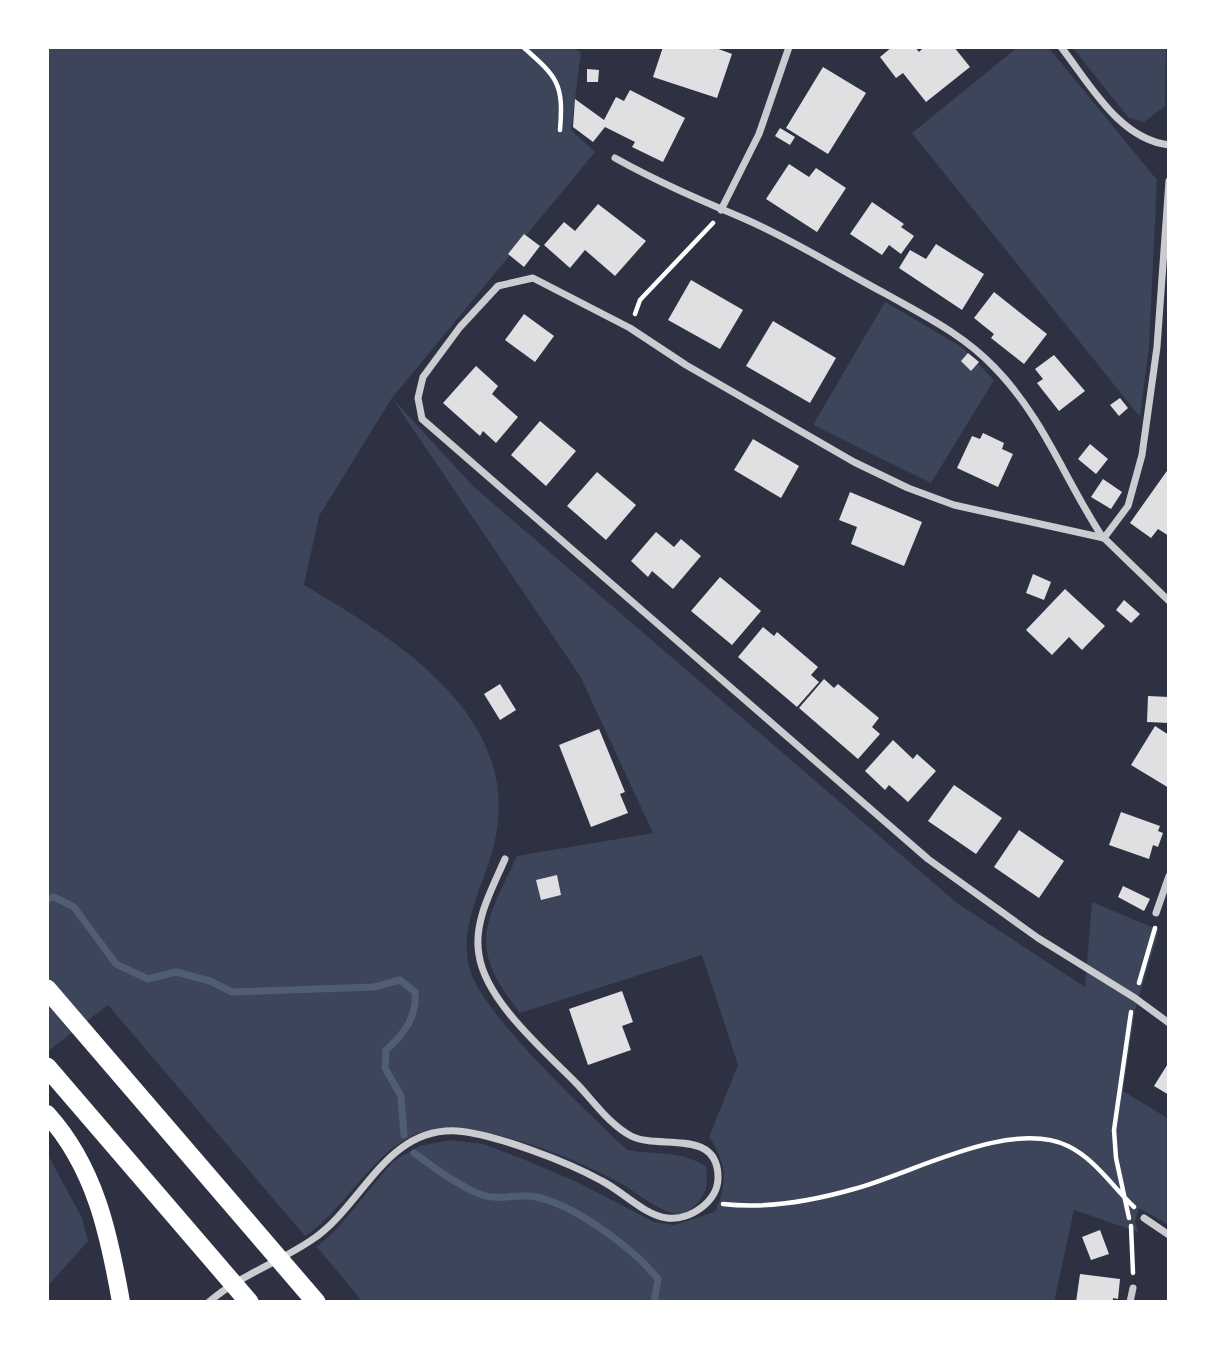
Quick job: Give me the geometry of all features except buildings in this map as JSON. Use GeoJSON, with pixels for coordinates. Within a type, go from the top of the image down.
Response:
{"type":"FeatureCollection","features":[{"type":"Feature","properties":{"kind":"highway"},"geometry":{"type":"LineString","coordinates":[[47,989],[316,1302]]}},
{"type":"Feature","properties":{"kind":"highway"},"geometry":{"type":"LineString","coordinates":[[47,1067],[249,1302]]}},
{"type":"Feature","properties":{"kind":"main road"},"geometry":{"type":"LineString","coordinates":[[47,1114],[84,1164],[102,1211],[121,1302]]}},
{"type":"Feature","properties":{"kind":"street"},"geometry":{"type":"LineString","coordinates":[[721,211],[759,134],[789,47]]}},
{"type":"Feature","properties":{"kind":"street"},"geometry":{"type":"LineString","coordinates":[[1061,47],[1123,125],[1140,138],[1169,145]]}},
{"type":"Feature","properties":{"kind":"street"},"geometry":{"type":"LineString","coordinates":[[615,158],[656,181],[746,220],[862,281],[956,333],[975,348],[997,369],[1025,405],[1104,538],[1169,601]]}},
{"type":"Feature","properties":{"kind":"street"},"geometry":{"type":"LineString","coordinates":[[1104,538],[1122,518],[1128,506],[1142,455],[1157,348],[1169,181]]}},
{"type":"Feature","properties":{"kind":"street"},"geometry":{"type":"LineString","coordinates":[[1104,538],[954,505],[908,488],[854,462],[687,365],[629,328],[533,278],[498,286],[460,327],[423,377],[418,398],[422,419],[928,859],[1038,938],[1135,998],[1169,1023]]}},
{"type":"Feature","properties":{"kind":"street"},"geometry":{"type":"LineString","coordinates":[[209,1302],[259,1268],[316,1237],[396,1151],[414,1139],[436,1133],[456,1131],[483,1136],[562,1164],[601,1180],[653,1213],[667,1218],[688,1216],[710,1198],[719,1178],[717,1166],[709,1153],[682,1141],[643,1141],[616,1125],[518,1023],[486,977],[479,957],[479,929],[505,859]]}},
{"type":"Feature","properties":{"kind":"street"},"geometry":{"type":"LineString","coordinates":[[1156,913],[1169,876]]}},
{"type":"Feature","properties":{"kind":"street"},"geometry":{"type":"LineString","coordinates":[[1144,1218],[1169,1235]]}},
{"type":"Feature","properties":{"kind":"street"},"geometry":{"type":"LineString","coordinates":[[1130,1302],[1133,1288]]}},
{"type":"Feature","properties":{"kind":"path"},"geometry":{"type":"LineString","coordinates":[[523,47],[555,76],[563,98],[560,130]]}},
{"type":"Feature","properties":{"kind":"path"},"geometry":{"type":"LineString","coordinates":[[629,328],[640,300],[721,211]]}},
{"type":"Feature","properties":{"kind":"path"},"geometry":{"type":"LineString","coordinates":[[1133,1288],[1133,1242],[1123,1197],[1114,1130],[1135,998],[1157,922],[1156,913]]}},
{"type":"Feature","properties":{"kind":"path"},"geometry":{"type":"LineString","coordinates":[[710,1198],[734,1205],[808,1201],[856,1189],[983,1146],[1019,1139],[1044,1138],[1068,1146],[1093,1164],[1144,1218]]}},
{"type":"Feature","properties":{"kind":"shaded area"},"geometry":{"type":"Polygon","coordinates":[[[47,47],[571,47],[581,52],[571,130],[595,152],[392,398],[319,516],[304,585],[378,631],[414,658],[446,688],[472,721],[491,758],[499,799],[494,845],[474,905],[467,936],[469,967],[477,987],[514,1036],[627,1150],[678,1155],[706,1167],[707,1183],[703,1195],[695,1206],[682,1215],[658,1207],[602,1173],[549,1151],[490,1134],[461,1129],[436,1129],[414,1135],[398,1144],[371,1169],[320,1225],[305,1236],[108,1005],[47,1052],[47,47]]]}},
{"type":"Feature","properties":{"kind":"shaded area"},"geometry":{"type":"Polygon","coordinates":[[[1018,47],[1048,47],[1157,180],[1149,346],[1140,417],[912,133],[1018,47]]]}},
{"type":"Feature","properties":{"kind":"shaded area"},"geometry":{"type":"Polygon","coordinates":[[[1072,47],[1166,47],[1165,106],[1144,122],[1129,118],[1072,47]]]}},
{"type":"Feature","properties":{"kind":"shaded area"},"geometry":{"type":"Polygon","coordinates":[[[885,302],[962,347],[994,380],[931,483],[813,425],[885,302]]]}},
{"type":"Feature","properties":{"kind":"shaded area"},"geometry":{"type":"Polygon","coordinates":[[[392,398],[474,487],[957,903],[1085,987],[1092,902],[1159,930],[1135,1010],[1123,1091],[1169,1119],[1169,1225],[1139,1208],[1135,1221],[1138,1232],[1074,1210],[1054,1302],[363,1302],[317,1247],[336,1230],[393,1161],[420,1146],[450,1140],[483,1144],[577,1182],[654,1222],[674,1225],[715,1212],[722,1192],[724,1173],[709,1137],[738,1065],[702,955],[520,1013],[493,971],[487,953],[489,919],[517,856],[653,833],[580,676],[392,398]]]}},
{"type":"Feature","properties":{"kind":"shaded area"},"geometry":{"type":"Polygon","coordinates":[[[47,1153],[82,1218],[88,1241],[47,1287],[47,1153]]]}},
{"type":"Feature","properties":{"kind":"waterway"},"geometry":{"type":"LineString","coordinates":[[47,899],[54,897],[74,907],[116,964],[148,979],[176,972],[210,981],[232,992],[374,987],[400,980],[415,992],[414,1009],[404,1031],[386,1050],[385,1068],[401,1096],[404,1135]]}},
{"type":"Feature","properties":{"kind":"waterway"},"geometry":{"type":"LineString","coordinates":[[414,1153],[455,1182],[482,1195],[536,1197],[585,1218],[634,1254],[658,1279],[654,1302]]}}]}
